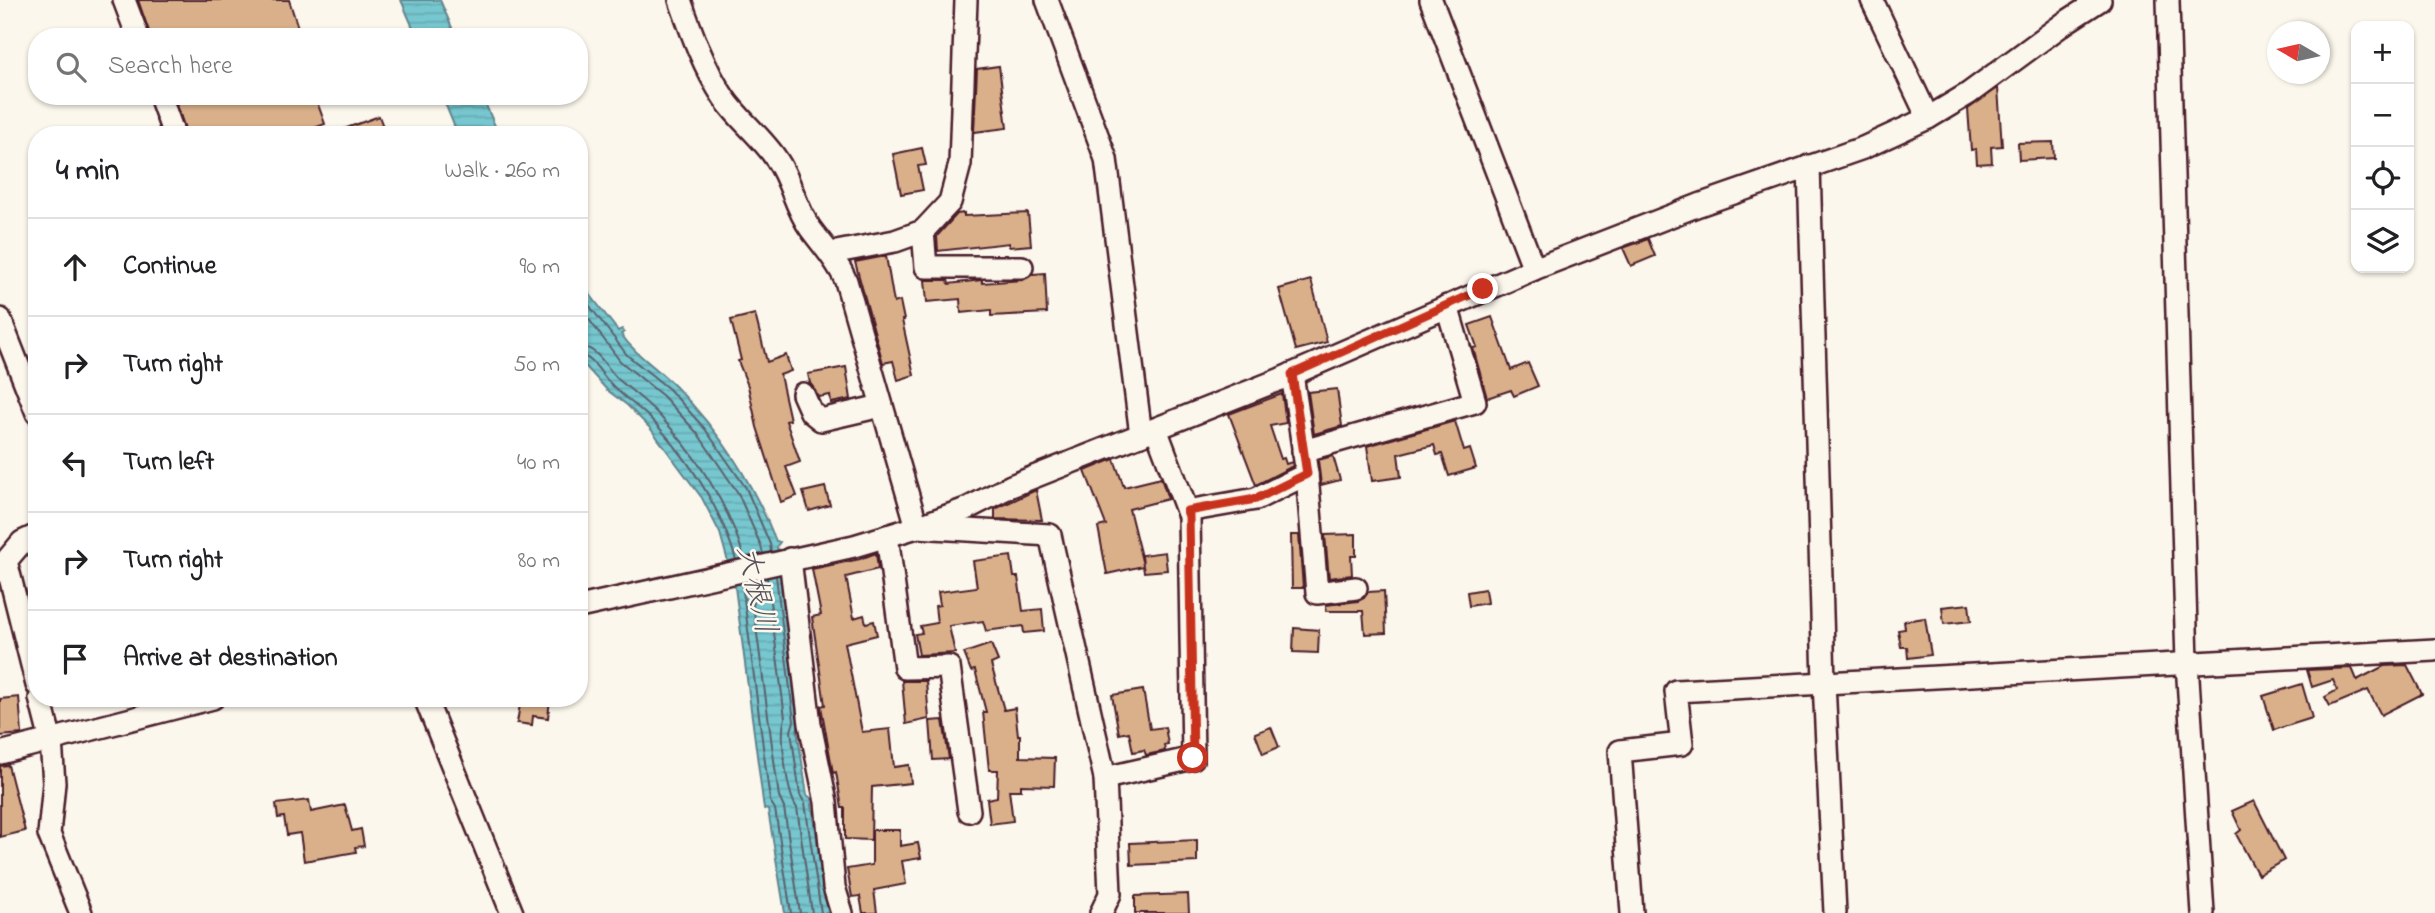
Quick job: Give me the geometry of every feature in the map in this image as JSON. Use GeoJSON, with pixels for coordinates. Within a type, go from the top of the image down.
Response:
{"type":"FeatureCollection","features":[{"type":"Feature","properties":{"kind":"street"},"geometry":{"type":"LineString","coordinates":[[124,0],[135,28]]}},
{"type":"Feature","properties":{"kind":"street"},"geometry":{"type":"LineString","coordinates":[[680,0],[699,52],[712,78],[726,101],[761,138],[779,163],[810,228],[831,253],[846,281],[917,527]]}},
{"type":"Feature","properties":{"kind":"street"},"geometry":{"type":"LineString","coordinates":[[831,253],[895,241],[923,231],[950,202],[960,164],[966,0]]}},
{"type":"Feature","properties":{"kind":"street"},"geometry":{"type":"LineString","coordinates":[[1047,0],[1106,159],[1149,432],[1189,516],[1193,758],[1105,778]]}},
{"type":"Feature","properties":{"kind":"street"},"geometry":{"type":"LineString","coordinates":[[1431,0],[1534,269]]}},
{"type":"Feature","properties":{"kind":"street"},"geometry":{"type":"LineString","coordinates":[[1872,0],[1928,118]]}},
{"type":"Feature","properties":{"kind":"street"},"geometry":{"type":"LineString","coordinates":[[588,605],[854,546],[966,509],[1011,486],[1292,374],[1534,269],[1699,205],[1863,148],[1928,118],[1968,94],[2100,0]]}},
{"type":"Feature","properties":{"kind":"street"},"geometry":{"type":"LineString","coordinates":[[2168,0],[2187,663],[2203,913]]}},
{"type":"Feature","properties":{"kind":"street"},"geometry":{"type":"LineString","coordinates":[[163,105],[171,126]]}},
{"type":"Feature","properties":{"kind":"street"},"geometry":{"type":"LineString","coordinates":[[1809,166],[1824,682],[1836,913]]}},
{"type":"Feature","properties":{"kind":"street"},"geometry":{"type":"LineString","coordinates":[[923,231],[926,267],[1022,267]]}},
{"type":"Feature","properties":{"kind":"street"},"geometry":{"type":"LineString","coordinates":[[1303,450],[1475,402],[1447,306]]}},
{"type":"Feature","properties":{"kind":"street"},"geometry":{"type":"LineString","coordinates":[[0,319],[28,390]]}},
{"type":"Feature","properties":{"kind":"street"},"geometry":{"type":"LineString","coordinates":[[1292,374],[1307,474],[1317,593],[1356,588]]}},
{"type":"Feature","properties":{"kind":"street"},"geometry":{"type":"LineString","coordinates":[[803,394],[811,412],[821,419],[881,406]]}},
{"type":"Feature","properties":{"kind":"street"},"geometry":{"type":"LineString","coordinates":[[1187,511],[1256,499],[1307,474]]}},
{"type":"Feature","properties":{"kind":"street"},"geometry":{"type":"LineString","coordinates":[[917,527],[1050,534],[1105,778],[1110,894],[1101,913]]}},
{"type":"Feature","properties":{"kind":"street"},"geometry":{"type":"LineString","coordinates":[[887,536],[905,668],[949,667],[969,811]]}},
{"type":"Feature","properties":{"kind":"street"},"geometry":{"type":"LineString","coordinates":[[28,539],[3,561],[28,652]]}},
{"type":"Feature","properties":{"kind":"street"},"geometry":{"type":"LineString","coordinates":[[790,559],[810,724],[826,802],[834,887],[842,913]]}},
{"type":"Feature","properties":{"kind":"street"},"geometry":{"type":"LineString","coordinates":[[1632,913],[1620,751],[1682,744],[1676,691],[2435,650]]}},
{"type":"Feature","properties":{"kind":"street"},"geometry":{"type":"LineString","coordinates":[[42,707],[51,741],[54,783],[49,834],[81,913]]}},
{"type":"Feature","properties":{"kind":"street"},"geometry":{"type":"LineString","coordinates":[[0,752],[179,707]]}},
{"type":"Feature","properties":{"kind":"street"},"geometry":{"type":"LineString","coordinates":[[429,707],[512,913]]}},
{"type":"Feature","properties":{"kind":"water"},"geometry":{"type":"Polygon","coordinates":[[[401,0],[440,0],[452,28],[413,28],[401,0]]]}},
{"type":"Feature","properties":{"kind":"water"},"geometry":{"type":"Polygon","coordinates":[[[446,105],[486,105],[495,126],[454,126],[446,105]]]}},
{"type":"Feature","properties":{"kind":"water","name":"大根川"},"geometry":{"type":"Polygon","coordinates":[[[588,292],[618,331],[622,329],[624,332],[621,334],[627,342],[676,387],[708,423],[746,478],[776,541],[780,542],[777,546],[785,588],[801,725],[797,729],[807,795],[811,798],[828,913],[785,913],[768,810],[764,809],[735,587],[720,533],[702,498],[650,428],[607,390],[588,369],[588,292]]]}},
{"type":"Feature","properties":{"kind":"building"},"geometry":{"type":"Polygon","coordinates":[[[138,0],[289,0],[298,28],[148,28],[138,0]]]}},
{"type":"Feature","properties":{"kind":"building"},"geometry":{"type":"Polygon","coordinates":[[[999,66],[1007,128],[974,132],[977,69],[999,66]]]}},
{"type":"Feature","properties":{"kind":"building"},"geometry":{"type":"Polygon","coordinates":[[[1998,88],[2002,146],[1991,147],[1992,163],[1977,164],[1976,149],[1971,150],[1968,109],[1998,88]]]}},
{"type":"Feature","properties":{"kind":"building"},"geometry":{"type":"Polygon","coordinates":[[[177,105],[318,105],[325,124],[320,126],[184,126],[177,105]]]}},
{"type":"Feature","properties":{"kind":"building"},"geometry":{"type":"Polygon","coordinates":[[[379,116],[383,126],[352,126],[379,116]]]}},
{"type":"Feature","properties":{"kind":"building"},"geometry":{"type":"Polygon","coordinates":[[[2053,142],[2054,158],[2019,160],[2018,143],[2053,142]]]}},
{"type":"Feature","properties":{"kind":"building"},"geometry":{"type":"Polygon","coordinates":[[[922,148],[926,165],[918,166],[923,190],[901,194],[893,154],[922,148]]]}},
{"type":"Feature","properties":{"kind":"building"},"geometry":{"type":"Polygon","coordinates":[[[964,213],[964,216],[1028,213],[1031,245],[1009,247],[1009,243],[938,251],[937,236],[957,214],[964,213]]]}},
{"type":"Feature","properties":{"kind":"building"},"geometry":{"type":"Polygon","coordinates":[[[1648,239],[1655,256],[1631,266],[1623,248],[1648,239]]]}},
{"type":"Feature","properties":{"kind":"building"},"geometry":{"type":"Polygon","coordinates":[[[886,256],[894,303],[900,301],[914,375],[898,380],[893,361],[883,363],[855,262],[886,256]]]}},
{"type":"Feature","properties":{"kind":"building"},"geometry":{"type":"Polygon","coordinates":[[[1045,273],[1047,313],[991,316],[991,310],[961,313],[960,299],[927,302],[925,280],[948,280],[949,284],[982,280],[982,283],[1023,280],[1033,274],[1045,273]]]}},
{"type":"Feature","properties":{"kind":"building"},"geometry":{"type":"Polygon","coordinates":[[[1311,280],[1327,342],[1296,350],[1279,289],[1311,280]]]}},
{"type":"Feature","properties":{"kind":"building"},"geometry":{"type":"Polygon","coordinates":[[[755,314],[767,362],[786,355],[791,371],[780,375],[790,420],[786,421],[800,462],[786,467],[797,496],[781,502],[757,427],[748,386],[738,361],[741,360],[731,320],[755,314]]]}},
{"type":"Feature","properties":{"kind":"building"},"geometry":{"type":"Polygon","coordinates":[[[1492,317],[1511,370],[1528,363],[1538,386],[1514,396],[1511,390],[1487,398],[1473,348],[1477,347],[1469,325],[1492,317]]]}},
{"type":"Feature","properties":{"kind":"building"},"geometry":{"type":"Polygon","coordinates":[[[846,367],[851,399],[831,403],[830,395],[819,397],[808,374],[846,367]]]}},
{"type":"Feature","properties":{"kind":"building"},"geometry":{"type":"Polygon","coordinates":[[[1337,389],[1342,426],[1314,434],[1308,392],[1337,389]]]}},
{"type":"Feature","properties":{"kind":"building"},"geometry":{"type":"Polygon","coordinates":[[[1282,394],[1286,423],[1270,426],[1281,459],[1284,458],[1286,464],[1292,462],[1293,466],[1256,485],[1229,414],[1282,394]]]}},
{"type":"Feature","properties":{"kind":"building"},"geometry":{"type":"Polygon","coordinates":[[[1455,421],[1464,451],[1470,449],[1476,468],[1449,476],[1442,454],[1437,455],[1434,445],[1398,454],[1401,477],[1372,481],[1367,446],[1455,421]]]}},
{"type":"Feature","properties":{"kind":"building"},"geometry":{"type":"Polygon","coordinates":[[[1333,456],[1340,480],[1321,485],[1318,460],[1333,456]]]}},
{"type":"Feature","properties":{"kind":"building"},"geometry":{"type":"Polygon","coordinates":[[[1114,459],[1124,487],[1161,478],[1168,499],[1129,509],[1143,565],[1142,555],[1165,552],[1167,570],[1144,572],[1143,566],[1107,574],[1098,527],[1106,525],[1085,471],[1114,459]]]}},
{"type":"Feature","properties":{"kind":"building"},"geometry":{"type":"Polygon","coordinates":[[[825,487],[830,505],[809,511],[803,492],[825,487]]]}},
{"type":"Feature","properties":{"kind":"building"},"geometry":{"type":"Polygon","coordinates":[[[1036,490],[1042,520],[995,519],[995,509],[1036,490]]]}},
{"type":"Feature","properties":{"kind":"building"},"geometry":{"type":"Polygon","coordinates":[[[1356,534],[1356,556],[1351,556],[1352,575],[1329,578],[1325,535],[1356,534]]]}},
{"type":"Feature","properties":{"kind":"building"},"geometry":{"type":"Polygon","coordinates":[[[1291,535],[1299,535],[1303,588],[1292,588],[1291,535]]]}},
{"type":"Feature","properties":{"kind":"building"},"geometry":{"type":"Polygon","coordinates":[[[876,553],[878,569],[846,577],[854,618],[864,615],[866,623],[874,621],[877,635],[845,643],[862,732],[890,729],[894,767],[909,765],[911,783],[872,787],[871,840],[845,839],[845,808],[842,808],[836,772],[833,773],[821,706],[825,705],[812,617],[821,615],[812,569],[876,553]]]}},
{"type":"Feature","properties":{"kind":"building"},"geometry":{"type":"Polygon","coordinates":[[[1011,556],[1014,577],[1018,577],[1023,611],[1042,609],[1044,631],[1024,633],[1023,626],[986,631],[983,621],[949,626],[955,653],[919,655],[915,634],[922,633],[920,626],[937,623],[935,606],[940,605],[938,592],[977,587],[973,561],[1011,556]]]}},
{"type":"Feature","properties":{"kind":"building"},"geometry":{"type":"Polygon","coordinates":[[[1485,589],[1487,603],[1469,606],[1467,592],[1485,589]]]}},
{"type":"Feature","properties":{"kind":"building"},"geometry":{"type":"Polygon","coordinates":[[[1384,591],[1386,633],[1365,634],[1363,611],[1326,611],[1326,605],[1358,601],[1368,592],[1384,591]]]}},
{"type":"Feature","properties":{"kind":"building"},"geometry":{"type":"Polygon","coordinates":[[[1969,604],[1971,621],[1944,624],[1942,607],[1969,604]]]}},
{"type":"Feature","properties":{"kind":"building"},"geometry":{"type":"Polygon","coordinates":[[[1925,618],[1931,655],[1908,658],[1907,647],[1901,647],[1898,630],[1905,629],[1904,621],[1925,618]]]}},
{"type":"Feature","properties":{"kind":"building"},"geometry":{"type":"Polygon","coordinates":[[[1294,628],[1319,630],[1318,653],[1293,652],[1294,628]]]}},
{"type":"Feature","properties":{"kind":"building"},"geometry":{"type":"Polygon","coordinates":[[[991,644],[998,661],[991,664],[1004,710],[1015,708],[1020,735],[1020,757],[1055,758],[1054,786],[1021,785],[1021,790],[1009,790],[1013,821],[990,824],[987,799],[997,797],[998,770],[989,770],[983,712],[986,712],[975,670],[971,671],[964,653],[991,644]]]}},
{"type":"Feature","properties":{"kind":"building"},"geometry":{"type":"Polygon","coordinates":[[[2407,665],[2422,694],[2381,715],[2368,690],[2330,706],[2325,697],[2337,690],[2333,680],[2312,687],[2307,670],[2352,668],[2357,680],[2384,666],[2407,665]]]}},
{"type":"Feature","properties":{"kind":"building"},"geometry":{"type":"Polygon","coordinates":[[[902,681],[926,681],[929,719],[906,724],[902,681]]]}},
{"type":"Feature","properties":{"kind":"building"},"geometry":{"type":"Polygon","coordinates":[[[2302,684],[2312,718],[2274,730],[2263,696],[2302,684]]]}},
{"type":"Feature","properties":{"kind":"building"},"geometry":{"type":"Polygon","coordinates":[[[1143,690],[1150,729],[1165,727],[1168,744],[1164,745],[1165,751],[1146,755],[1144,750],[1133,752],[1129,732],[1119,734],[1112,695],[1143,690]]]}},
{"type":"Feature","properties":{"kind":"building"},"geometry":{"type":"Polygon","coordinates":[[[19,697],[22,734],[0,736],[0,699],[19,697]]]}},
{"type":"Feature","properties":{"kind":"building"},"geometry":{"type":"Polygon","coordinates":[[[520,707],[549,707],[548,718],[533,716],[532,725],[517,723],[520,707]]]}},
{"type":"Feature","properties":{"kind":"building"},"geometry":{"type":"Polygon","coordinates":[[[943,720],[949,759],[933,760],[930,721],[943,720]]]}},
{"type":"Feature","properties":{"kind":"building"},"geometry":{"type":"Polygon","coordinates":[[[1271,727],[1279,747],[1263,754],[1255,733],[1271,727]]]}},
{"type":"Feature","properties":{"kind":"building"},"geometry":{"type":"Polygon","coordinates":[[[8,765],[25,831],[0,837],[0,766],[8,765]]]}},
{"type":"Feature","properties":{"kind":"building"},"geometry":{"type":"Polygon","coordinates":[[[309,800],[311,812],[345,805],[352,831],[361,829],[364,846],[355,847],[356,852],[304,861],[300,833],[287,835],[284,817],[278,818],[276,804],[309,800]]]}},
{"type":"Feature","properties":{"kind":"building"},"geometry":{"type":"Polygon","coordinates":[[[2254,801],[2284,860],[2258,875],[2236,834],[2241,830],[2232,811],[2254,801]]]}},
{"type":"Feature","properties":{"kind":"building"},"geometry":{"type":"Polygon","coordinates":[[[872,830],[900,830],[900,846],[918,843],[921,858],[902,861],[906,884],[874,890],[877,913],[863,913],[860,896],[852,897],[847,869],[872,865],[872,830]]]}},
{"type":"Feature","properties":{"kind":"building"},"geometry":{"type":"Polygon","coordinates":[[[1197,840],[1197,862],[1131,865],[1130,843],[1197,840]]]}},
{"type":"Feature","properties":{"kind":"building"},"geometry":{"type":"Polygon","coordinates":[[[1188,894],[1189,913],[1135,913],[1135,896],[1188,894]]]}},
{"type":"Feature","properties":{"kind":"route"},"geometry":{"type":"LineString","coordinates":[[1193,758],[1187,511],[1256,499],[1307,474],[1292,374],[1483,289]]}}]}
